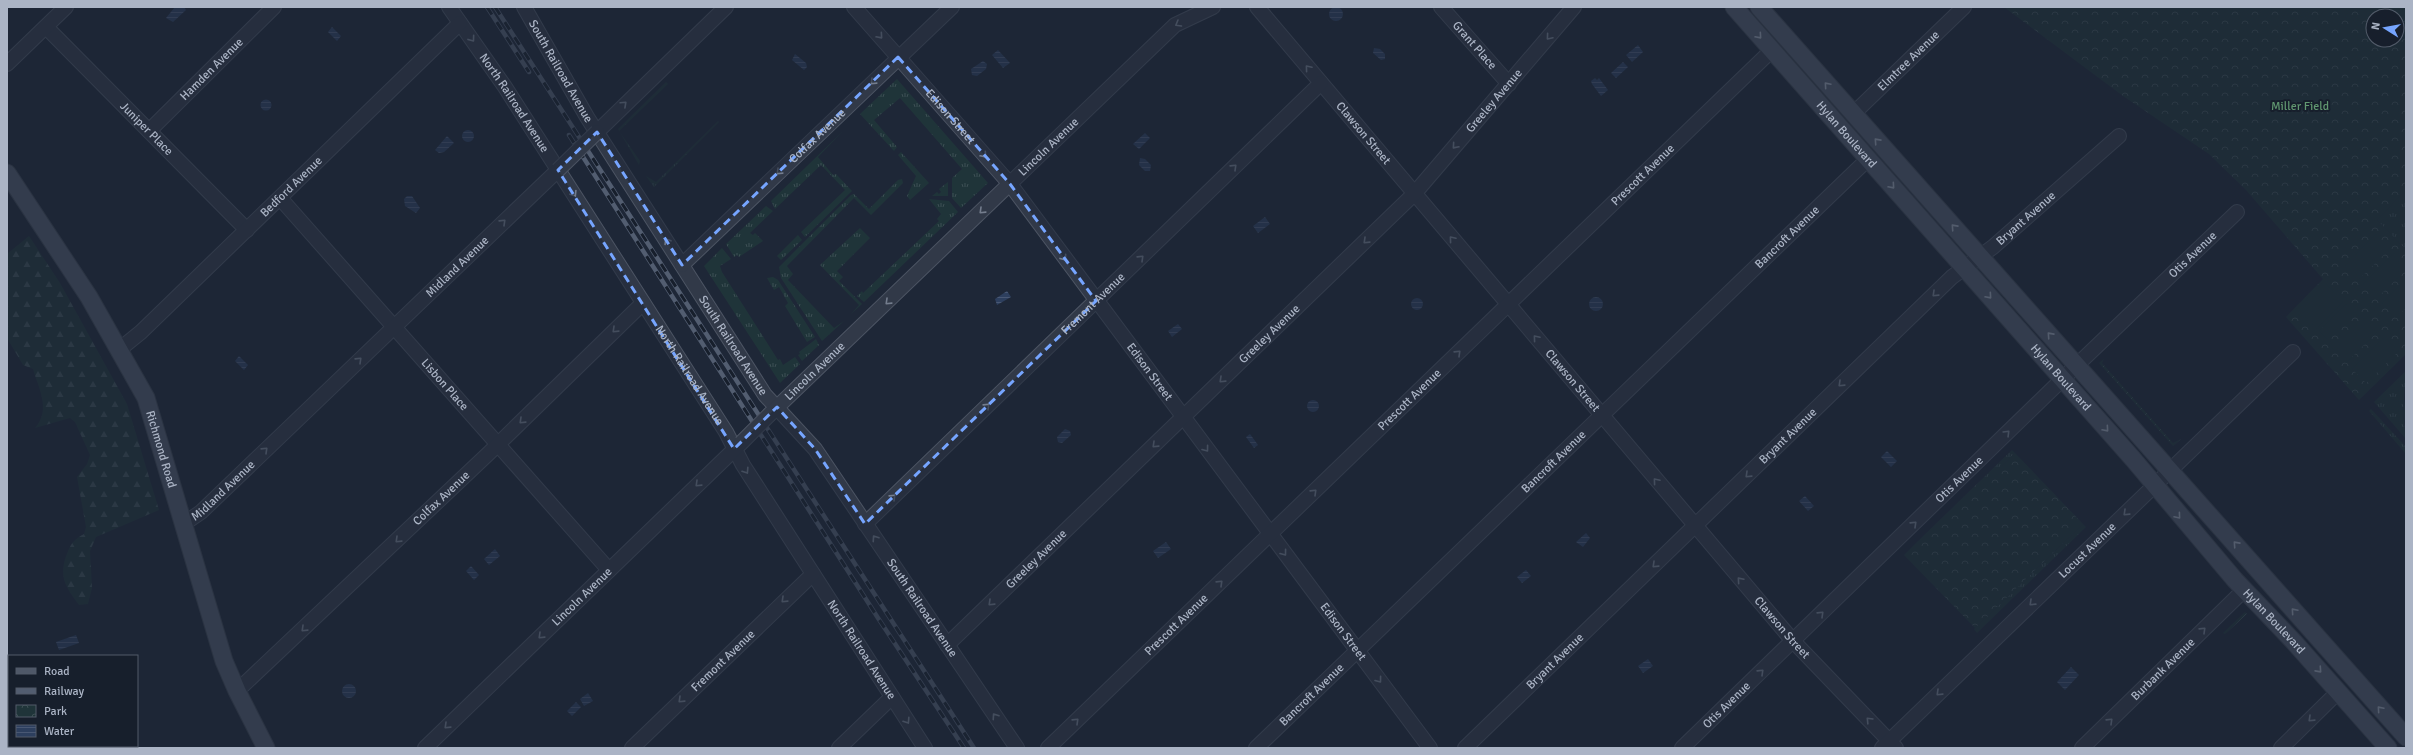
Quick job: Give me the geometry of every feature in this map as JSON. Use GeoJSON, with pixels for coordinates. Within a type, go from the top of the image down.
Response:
{"type":"FeatureCollection","features":[{"type":"Feature","properties":{"kind":"main road","name":"Hylan Boulevard"},"geometry":{"type":"LineString","coordinates":[[1734,7],[2062,379],[2244,590],[2388,748]]}},
{"type":"Feature","properties":{"kind":"main road","name":"Hylan Boulevard"},"geometry":{"type":"LineString","coordinates":[[1760,7],[1853,114],[2406,737]]}},
{"type":"Feature","properties":{"kind":"main road","name":"Richmond Road"},"geometry":{"type":"LineString","coordinates":[[7,173],[89,297],[120,349],[146,398],[185,523],[218,642],[236,691],[266,748]]}},
{"type":"Feature","properties":{"kind":"main road"},"geometry":{"type":"LineString","coordinates":[[1908,204],[1922,191]]}},
{"type":"Feature","properties":{"kind":"main road"},"geometry":{"type":"LineString","coordinates":[[2244,590],[2261,574]]}},
{"type":"Feature","properties":{"kind":"street"},"geometry":{"type":"LineString","coordinates":[[7,64],[66,7]]}},
{"type":"Feature","properties":{"kind":"street","name":"Hamden Avenue"},"geometry":{"type":"LineString","coordinates":[[149,131],[274,7]]}},
{"type":"Feature","properties":{"kind":"street","name":"North Railroad Avenue"},"geometry":{"type":"LineString","coordinates":[[449,7],[494,70],[643,303],[737,446],[813,574],[925,748]]}},
{"type":"Feature","properties":{"kind":"street","name":"South Railroad Avenue"},"geometry":{"type":"LineString","coordinates":[[524,7],[597,132],[765,395],[773,411],[815,449],[1017,748]]}},
{"type":"Feature","properties":{"kind":"street","name":"Midland Avenue"},"geometry":{"type":"LineString","coordinates":[[185,523],[201,512],[726,7]]}},
{"type":"Feature","properties":{"kind":"street","name":"Edison Street"},"geometry":{"type":"LineString","coordinates":[[854,7],[1010,184],[1430,748]]}},
{"type":"Feature","properties":{"kind":"street","name":"Colfax Avenue"},"geometry":{"type":"LineString","coordinates":[[682,265],[952,7]]}},
{"type":"Feature","properties":{"kind":"street","name":"Lincoln Avenue"},"geometry":{"type":"LineString","coordinates":[[425,748],[1175,25],[1213,7]]}},
{"type":"Feature","properties":{"kind":"street","name":"Clawson Street"},"geometry":{"type":"LineString","coordinates":[[1257,7],[1695,527],[1793,641],[1889,746]]}},
{"type":"Feature","properties":{"kind":"street","name":"Grant Place"},"geometry":{"type":"LineString","coordinates":[[1441,7],[1509,84]]}},
{"type":"Feature","properties":{"kind":"street","name":"Greeley Avenue"},"geometry":{"type":"LineString","coordinates":[[947,645],[1414,194],[1574,7]]}},
{"type":"Feature","properties":{"kind":"street","name":"Elmtree Avenue"},"geometry":{"type":"LineString","coordinates":[[1853,114],[1964,7]]}},
{"type":"Feature","properties":{"kind":"street","name":"Bedford Avenue"},"geometry":{"type":"LineString","coordinates":[[120,349],[141,332],[460,23]]}},
{"type":"Feature","properties":{"kind":"street","name":"Juniper Place"},"geometry":{"type":"LineString","coordinates":[[46,27],[247,230]]}},
{"type":"Feature","properties":{"kind":"street","name":"Prescott Avenue"},"geometry":{"type":"LineString","coordinates":[[1048,748],[1772,50]]}},
{"type":"Feature","properties":{"kind":"street","name":"Fremont Avenue"},"geometry":{"type":"LineString","coordinates":[[865,524],[1321,83]]}},
{"type":"Feature","properties":{"kind":"street","name":"Bryant Avenue"},"geometry":{"type":"LineString","coordinates":[[1465,748],[1963,267],[1980,256],[2119,136]]}},
{"type":"Feature","properties":{"kind":"street","name":"Bancroft Avenue"},"geometry":{"type":"LineString","coordinates":[[1256,748],[1868,159]]}},
{"type":"Feature","properties":{"kind":"street","name":"Lisbon Place"},"geometry":{"type":"LineString","coordinates":[[280,198],[609,570]]}},
{"type":"Feature","properties":{"kind":"street","name":"Otis Avenue"},"geometry":{"type":"LineString","coordinates":[[1682,748],[2076,364],[2237,212]]}},
{"type":"Feature","properties":{"kind":"street","name":"Colfax Avenue"},"geometry":{"type":"LineString","coordinates":[[236,691],[498,444],[643,303]]}},
{"type":"Feature","properties":{"kind":"street","name":"Locust Avenue"},"geometry":{"type":"LineString","coordinates":[[1889,746],[2154,485],[2293,352]]}},
{"type":"Feature","properties":{"kind":"street","name":"Fremont Avenue"},"geometry":{"type":"LineString","coordinates":[[632,748],[813,574]]}},
{"type":"Feature","properties":{"kind":"street","name":"Burbank Avenue"},"geometry":{"type":"LineString","coordinates":[[2082,748],[2244,590]]}},
{"type":"Feature","properties":{"kind":"street"},"geometry":{"type":"LineString","coordinates":[[2281,748],[2338,692]]}},
{"type":"Feature","properties":{"kind":"street"},"geometry":{"type":"LineString","coordinates":[[839,748],[892,697]]}},
{"type":"Feature","properties":{"kind":"highlighted area"},"geometry":{"type":"Polygon","coordinates":[[[898,57],[1010,184],[1096,301],[865,524],[815,449],[777,407],[734,449],[558,170],[597,132],[682,265],[898,57]]]}},
{"type":"Feature","properties":{"kind":"green space","name":"Miller Field"},"geometry":{"type":"Polygon","coordinates":[[[2004,7],[2406,7],[2406,190],[2377,220],[2406,250],[2406,354],[2359,400],[2286,317],[2323,279],[2246,190],[2209,154],[2123,96],[2004,7]]]}},
{"type":"Feature","properties":{"kind":"green space"},"geometry":{"type":"Polygon","coordinates":[[[897,79],[988,183],[961,208],[952,198],[952,178],[962,169],[900,98],[874,120],[897,147],[894,151],[860,114],[897,79]]]}},
{"type":"Feature","properties":{"kind":"green space"},"geometry":{"type":"Polygon","coordinates":[[[666,82],[668,84],[619,131],[618,129],[666,82]]]}},
{"type":"Feature","properties":{"kind":"green space"},"geometry":{"type":"Polygon","coordinates":[[[718,121],[719,122],[654,187],[646,176],[656,182],[718,121]]]}},
{"type":"Feature","properties":{"kind":"green space"},"geometry":{"type":"Polygon","coordinates":[[[843,131],[818,157],[833,175],[836,174],[852,191],[805,237],[801,232],[845,190],[821,165],[775,209],[771,201],[843,131]]]}},
{"type":"Feature","properties":{"kind":"green space"},"geometry":{"type":"Polygon","coordinates":[[[620,132],[640,161],[639,165],[620,132]]]}},
{"type":"Feature","properties":{"kind":"green space"},"geometry":{"type":"Polygon","coordinates":[[[901,152],[929,183],[910,200],[907,196],[916,176],[898,155],[901,152]]]}},
{"type":"Feature","properties":{"kind":"green space"},"geometry":{"type":"Polygon","coordinates":[[[902,179],[903,183],[871,215],[854,198],[787,266],[793,274],[788,280],[834,328],[844,321],[822,341],[781,278],[779,267],[851,195],[854,194],[869,209],[898,180],[902,179]]]}},
{"type":"Feature","properties":{"kind":"green space"},"geometry":{"type":"Polygon","coordinates":[[[948,182],[948,196],[932,196],[937,192],[939,194],[941,192],[939,189],[948,182]]]}},
{"type":"Feature","properties":{"kind":"green space"},"geometry":{"type":"Polygon","coordinates":[[[2406,190],[2406,250],[2377,220],[2406,190]]]}},
{"type":"Feature","properties":{"kind":"green space"},"geometry":{"type":"Polygon","coordinates":[[[929,199],[949,201],[958,212],[864,302],[857,296],[862,291],[863,293],[939,221],[937,219],[941,214],[929,199]]]}},
{"type":"Feature","properties":{"kind":"green space"},"geometry":{"type":"Polygon","coordinates":[[[766,206],[773,211],[750,233],[753,235],[755,233],[763,241],[739,257],[737,255],[734,257],[726,244],[766,206]]]}},
{"type":"Feature","properties":{"kind":"green space"},"geometry":{"type":"Polygon","coordinates":[[[860,228],[870,238],[837,271],[843,277],[839,281],[862,304],[851,314],[859,305],[820,265],[860,228]]]}},
{"type":"Feature","properties":{"kind":"green space"},"geometry":{"type":"Polygon","coordinates":[[[2376,234],[2390,249],[2359,279],[2345,265],[2376,234]]]}},
{"type":"Feature","properties":{"kind":"green space"},"geometry":{"type":"Polygon","coordinates":[[[798,235],[802,240],[781,260],[777,256],[798,235]]]}},
{"type":"Feature","properties":{"kind":"green space"},"geometry":{"type":"Polygon","coordinates":[[[29,236],[60,283],[127,404],[159,510],[96,537],[90,551],[92,588],[88,604],[79,605],[70,592],[64,580],[63,567],[69,548],[74,541],[84,534],[86,527],[77,477],[87,464],[90,455],[75,422],[70,418],[35,428],[40,421],[43,407],[33,369],[23,365],[7,338],[7,254],[29,236]]]}},
{"type":"Feature","properties":{"kind":"green space"},"geometry":{"type":"Polygon","coordinates":[[[722,248],[731,259],[720,266],[722,272],[778,360],[780,359],[783,365],[795,357],[800,364],[780,383],[704,266],[722,248]]]}},
{"type":"Feature","properties":{"kind":"green space"},"geometry":{"type":"Polygon","coordinates":[[[2394,253],[2406,265],[2406,270],[2377,298],[2363,284],[2394,253]]]}},
{"type":"Feature","properties":{"kind":"green space"},"geometry":{"type":"Polygon","coordinates":[[[773,277],[778,280],[815,337],[807,342],[785,306],[788,303],[779,287],[774,290],[767,278],[773,277]]]}},
{"type":"Feature","properties":{"kind":"green space"},"geometry":{"type":"Polygon","coordinates":[[[2406,279],[2406,308],[2396,318],[2382,303],[2406,279]]]}},
{"type":"Feature","properties":{"kind":"green space"},"geometry":{"type":"Polygon","coordinates":[[[2326,284],[2334,292],[2306,318],[2299,310],[2326,284]]]}},
{"type":"Feature","properties":{"kind":"green space"},"geometry":{"type":"Polygon","coordinates":[[[2336,294],[2343,302],[2316,329],[2309,320],[2336,294]]]}},
{"type":"Feature","properties":{"kind":"green space"},"geometry":{"type":"Polygon","coordinates":[[[2346,304],[2354,313],[2327,339],[2319,331],[2346,304]]]}},
{"type":"Feature","properties":{"kind":"green space"},"geometry":{"type":"Polygon","coordinates":[[[2363,318],[2377,332],[2346,363],[2332,348],[2363,318]]]}},
{"type":"Feature","properties":{"kind":"green space"},"geometry":{"type":"Polygon","coordinates":[[[2383,338],[2397,353],[2366,383],[2352,369],[2383,338]]]}},
{"type":"Feature","properties":{"kind":"green space"},"geometry":{"type":"Polygon","coordinates":[[[816,339],[819,345],[802,361],[798,355],[800,354],[799,352],[816,339]]]}},
{"type":"Feature","properties":{"kind":"green space"},"geometry":{"type":"Polygon","coordinates":[[[2104,359],[2102,363],[2173,443],[2181,439],[2173,446],[2099,363],[2104,359]]]}},
{"type":"Feature","properties":{"kind":"green space"},"geometry":{"type":"Polygon","coordinates":[[[2406,371],[2403,414],[2406,439],[2374,402],[2406,371]]]}},
{"type":"Feature","properties":{"kind":"green space"},"geometry":{"type":"Polygon","coordinates":[[[2406,389],[2406,429],[2403,414],[2406,389]]]}},
{"type":"Feature","properties":{"kind":"green space"},"geometry":{"type":"Polygon","coordinates":[[[2371,409],[2406,447],[2406,454],[2369,411],[2371,409]]]}},
{"type":"Feature","properties":{"kind":"green space"},"geometry":{"type":"Polygon","coordinates":[[[2012,450],[2015,453],[1919,547],[1916,543],[2012,450]]]}},
{"type":"Feature","properties":{"kind":"green space"},"geometry":{"type":"Polygon","coordinates":[[[2015,453],[2083,524],[1975,628],[1904,555],[1916,543],[1919,546],[2015,453]]]}},
{"type":"Feature","properties":{"kind":"green space"},"geometry":{"type":"Polygon","coordinates":[[[2083,524],[2086,527],[1977,633],[1974,629],[2083,524]]]}},
{"type":"Feature","properties":{"kind":"green space"},"geometry":{"type":"Polygon","coordinates":[[[2245,612],[2247,614],[2225,634],[2223,633],[2245,612]]]}},
{"type":"Feature","properties":{"kind":"water"},"geometry":{"type":"Polygon","coordinates":[[[175,7],[184,7],[186,10],[173,22],[166,18],[175,7]]]}},
{"type":"Feature","properties":{"kind":"water"},"geometry":{"type":"Polygon","coordinates":[[[1336,7],[1341,9],[1343,14],[1341,19],[1336,21],[1331,19],[1329,14],[1331,9],[1336,7]]]}},
{"type":"Feature","properties":{"kind":"water"},"geometry":{"type":"Polygon","coordinates":[[[332,27],[341,36],[337,41],[328,32],[332,27]]]}},
{"type":"Feature","properties":{"kind":"water"},"geometry":{"type":"Polygon","coordinates":[[[1638,45],[1643,52],[1632,62],[1626,55],[1638,45]]]}},
{"type":"Feature","properties":{"kind":"water"},"geometry":{"type":"Polygon","coordinates":[[[1374,48],[1380,49],[1385,54],[1385,59],[1381,60],[1373,53],[1374,48]]]}},
{"type":"Feature","properties":{"kind":"water"},"geometry":{"type":"Polygon","coordinates":[[[998,50],[1010,63],[1003,68],[992,55],[998,50]]]}},
{"type":"Feature","properties":{"kind":"water"},"geometry":{"type":"Polygon","coordinates":[[[795,54],[806,63],[807,67],[804,70],[792,60],[795,54]]]}},
{"type":"Feature","properties":{"kind":"water"},"geometry":{"type":"Polygon","coordinates":[[[983,61],[987,64],[986,69],[977,76],[972,75],[971,69],[983,61]]]}},
{"type":"Feature","properties":{"kind":"water"},"geometry":{"type":"Polygon","coordinates":[[[1623,62],[1628,67],[1616,78],[1611,73],[1623,62]]]}},
{"type":"Feature","properties":{"kind":"water"},"geometry":{"type":"Polygon","coordinates":[[[1595,78],[1597,80],[1599,78],[1608,90],[1601,96],[1591,81],[1595,78]]]}},
{"type":"Feature","properties":{"kind":"water"},"geometry":{"type":"Polygon","coordinates":[[[264,100],[268,100],[270,101],[270,109],[264,110],[261,107],[261,103],[264,100]]]}},
{"type":"Feature","properties":{"kind":"water"},"geometry":{"type":"Polygon","coordinates":[[[468,130],[472,132],[474,136],[472,140],[468,142],[464,140],[462,136],[464,132],[468,130]]]}},
{"type":"Feature","properties":{"kind":"water"},"geometry":{"type":"Polygon","coordinates":[[[1145,133],[1150,138],[1139,149],[1133,144],[1145,133]]]}},
{"type":"Feature","properties":{"kind":"water"},"geometry":{"type":"Polygon","coordinates":[[[447,136],[454,143],[444,152],[439,153],[435,150],[447,136]]]}},
{"type":"Feature","properties":{"kind":"water"},"geometry":{"type":"Polygon","coordinates":[[[1140,158],[1145,159],[1151,165],[1150,171],[1145,171],[1139,165],[1140,158]]]}},
{"type":"Feature","properties":{"kind":"water"},"geometry":{"type":"Polygon","coordinates":[[[407,196],[412,196],[420,208],[416,213],[405,206],[404,199],[407,196]]]}},
{"type":"Feature","properties":{"kind":"water"},"geometry":{"type":"Polygon","coordinates":[[[1265,217],[1270,224],[1258,233],[1253,226],[1265,217]]]}},
{"type":"Feature","properties":{"kind":"water"},"geometry":{"type":"Polygon","coordinates":[[[1007,291],[1011,297],[997,305],[995,299],[1007,291]]]}},
{"type":"Feature","properties":{"kind":"water"},"geometry":{"type":"Polygon","coordinates":[[[1596,297],[1601,299],[1603,304],[1601,309],[1596,311],[1591,309],[1589,304],[1591,299],[1596,297]]]}},
{"type":"Feature","properties":{"kind":"water"},"geometry":{"type":"Polygon","coordinates":[[[1415,298],[1419,298],[1423,304],[1419,310],[1415,310],[1411,306],[1411,302],[1415,298]]]}},
{"type":"Feature","properties":{"kind":"water"},"geometry":{"type":"Polygon","coordinates":[[[1178,324],[1182,329],[1172,337],[1168,331],[1178,324]]]}},
{"type":"Feature","properties":{"kind":"water"},"geometry":{"type":"Polygon","coordinates":[[[239,356],[248,365],[244,370],[235,361],[239,356]]]}},
{"type":"Feature","properties":{"kind":"water"},"geometry":{"type":"Polygon","coordinates":[[[1311,400],[1315,400],[1319,406],[1315,412],[1311,412],[1307,408],[1307,404],[1311,400]]]}},
{"type":"Feature","properties":{"kind":"water"},"geometry":{"type":"Polygon","coordinates":[[[1065,429],[1070,431],[1071,435],[1062,443],[1058,442],[1057,437],[1065,429]]]}},
{"type":"Feature","properties":{"kind":"water"},"geometry":{"type":"Polygon","coordinates":[[[1250,434],[1258,445],[1254,448],[1246,437],[1250,434]]]}},
{"type":"Feature","properties":{"kind":"water"},"geometry":{"type":"Polygon","coordinates":[[[1887,451],[1897,461],[1891,467],[1881,457],[1887,451]]]}},
{"type":"Feature","properties":{"kind":"water"},"geometry":{"type":"Polygon","coordinates":[[[1805,496],[1814,506],[1808,511],[1799,501],[1805,496]]]}},
{"type":"Feature","properties":{"kind":"water"},"geometry":{"type":"Polygon","coordinates":[[[1586,533],[1590,538],[1583,547],[1576,542],[1586,533]]]}},
{"type":"Feature","properties":{"kind":"water"},"geometry":{"type":"Polygon","coordinates":[[[1166,542],[1171,549],[1158,558],[1153,551],[1166,542]]]}},
{"type":"Feature","properties":{"kind":"water"},"geometry":{"type":"Polygon","coordinates":[[[495,549],[500,556],[489,565],[484,559],[495,549]]]}},
{"type":"Feature","properties":{"kind":"water"},"geometry":{"type":"Polygon","coordinates":[[[471,566],[479,575],[474,580],[466,571],[471,566]]]}},
{"type":"Feature","properties":{"kind":"water"},"geometry":{"type":"Polygon","coordinates":[[[1526,570],[1531,576],[1522,583],[1517,577],[1526,570]]]}},
{"type":"Feature","properties":{"kind":"water"},"geometry":{"type":"Polygon","coordinates":[[[76,635],[79,643],[59,650],[56,642],[76,635]]]}},
{"type":"Feature","properties":{"kind":"water"},"geometry":{"type":"Polygon","coordinates":[[[1648,659],[1653,666],[1643,673],[1638,666],[1648,659]]]}},
{"type":"Feature","properties":{"kind":"water"},"geometry":{"type":"Polygon","coordinates":[[[2071,667],[2079,675],[2065,690],[2057,682],[2071,667]]]}},
{"type":"Feature","properties":{"kind":"water"},"geometry":{"type":"Polygon","coordinates":[[[349,684],[354,686],[356,691],[354,696],[349,698],[344,696],[342,691],[344,686],[349,684]]]}},
{"type":"Feature","properties":{"kind":"water"},"geometry":{"type":"Polygon","coordinates":[[[588,693],[593,701],[584,706],[580,699],[588,693]]]}},
{"type":"Feature","properties":{"kind":"water"},"geometry":{"type":"Polygon","coordinates":[[[576,702],[581,707],[572,716],[567,711],[576,702]]]}},
{"type":"Feature","properties":{"kind":"railway"},"geometry":{"type":"LineString","coordinates":[[487,7],[529,72]]}},
{"type":"Feature","properties":{"kind":"railway"},"geometry":{"type":"LineString","coordinates":[[495,7],[974,748]]}},
{"type":"Feature","properties":{"kind":"railway"},"geometry":{"type":"LineString","coordinates":[[569,135],[878,618],[964,748]]}}]}
